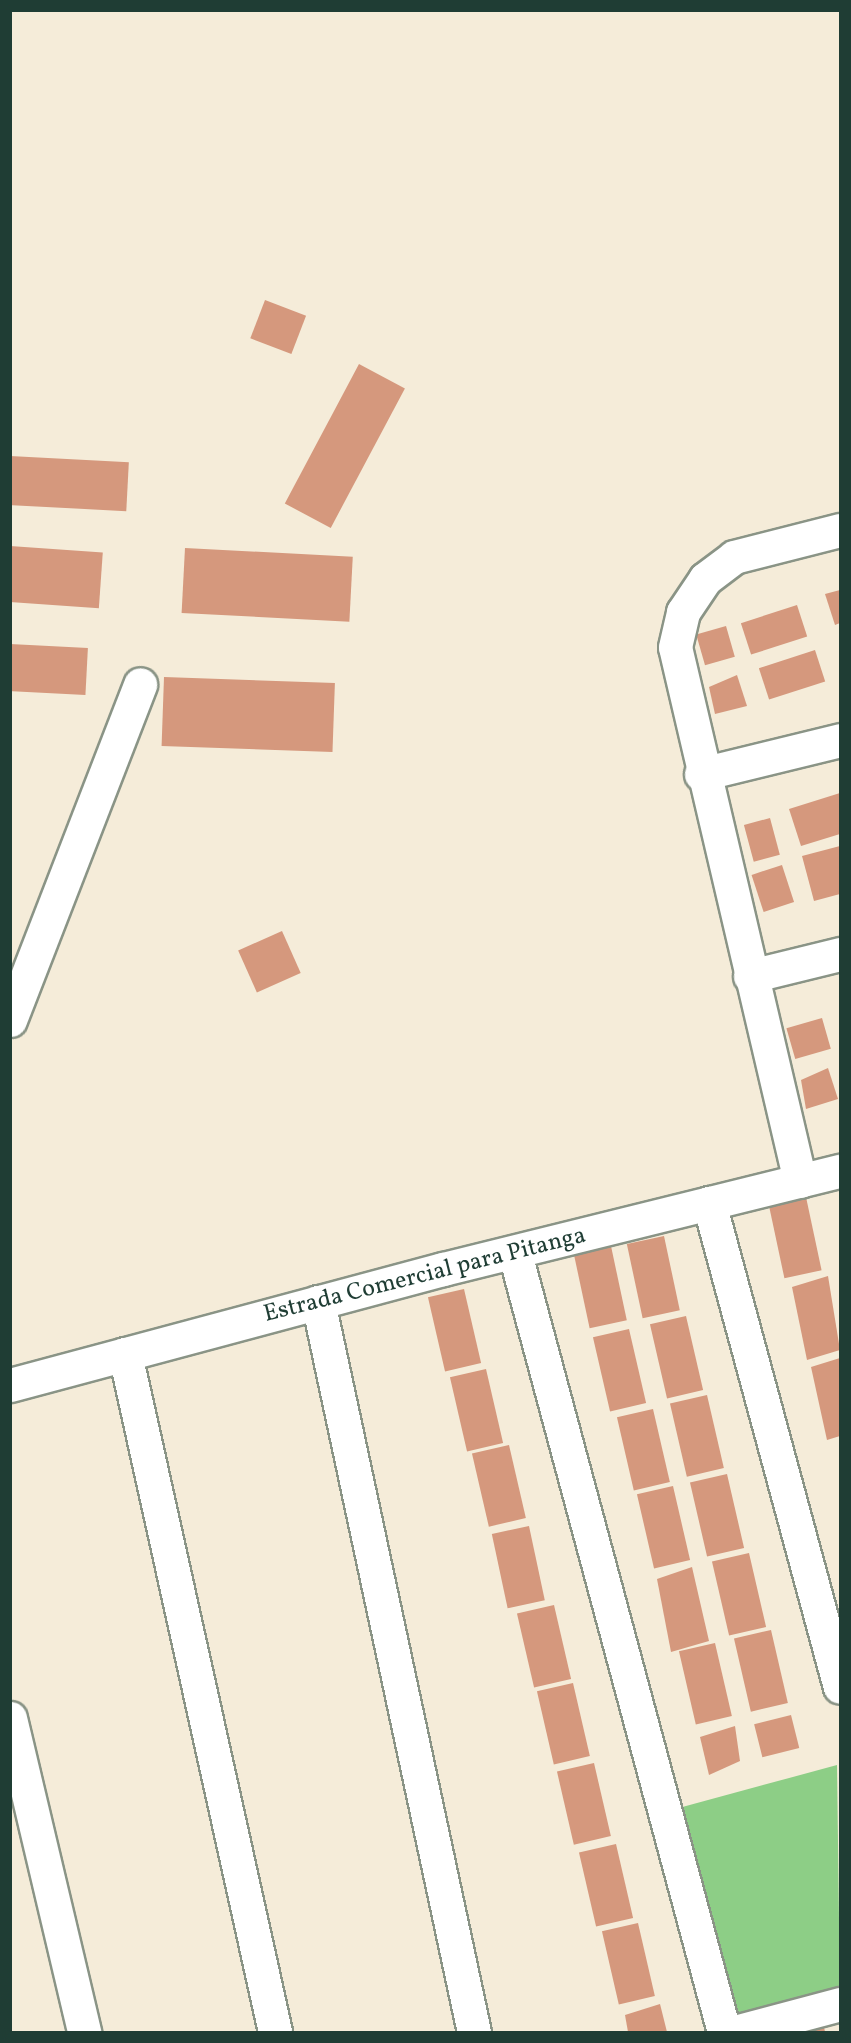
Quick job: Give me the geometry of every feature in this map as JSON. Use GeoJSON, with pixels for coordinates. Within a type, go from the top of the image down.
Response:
{"type":"FeatureCollection","features":[{"type":"Feature","properties":{"kind":"street"},"geometry":{"type":"LineString","coordinates":[[800,1181],[701,774],[675,647],[683,612],[705,579],[734,557],[840,530]]}},
{"type":"Feature","properties":{"kind":"street"},"geometry":{"type":"LineString","coordinates":[[10,1020],[140,684]]}},
{"type":"Feature","properties":{"kind":"street"},"geometry":{"type":"LineString","coordinates":[[701,774],[840,740]]}},
{"type":"Feature","properties":{"kind":"street"},"geometry":{"type":"LineString","coordinates":[[750,976],[840,954]]}},
{"type":"Feature","properties":{"kind":"street","name":"Estrada Comercial para Pitanga"},"geometry":{"type":"LineString","coordinates":[[10,1385],[318,1302],[515,1254],[709,1203],[800,1181],[839,1176]]}},
{"type":"Feature","properties":{"kind":"street"},"geometry":{"type":"LineString","coordinates":[[709,1203],[840,1687]]}},
{"type":"Feature","properties":{"kind":"street"},"geometry":{"type":"LineString","coordinates":[[515,1254],[724,2032]]}},
{"type":"Feature","properties":{"kind":"street"},"geometry":{"type":"LineString","coordinates":[[318,1302],[474,2032]]}},
{"type":"Feature","properties":{"kind":"street"},"geometry":{"type":"LineString","coordinates":[[125,1354],[275,2032]]}},
{"type":"Feature","properties":{"kind":"street"},"geometry":{"type":"LineString","coordinates":[[10,1718],[84,2032]]}},
{"type":"Feature","properties":{"kind":"street"},"geometry":{"type":"LineString","coordinates":[[735,2032],[840,2004]]}},
{"type":"Feature","properties":{"kind":"green space"},"geometry":{"type":"Polygon","coordinates":[[[837,1765],[840,1995],[734,2024],[675,1809],[837,1765]]]}},
{"type":"Feature","properties":{"kind":"building"},"geometry":{"type":"Polygon","coordinates":[[[265,300],[306,316],[291,354],[250,338],[265,300]]]}},
{"type":"Feature","properties":{"kind":"building"},"geometry":{"type":"Polygon","coordinates":[[[359,364],[405,388],[331,528],[285,504],[359,364]]]}},
{"type":"Feature","properties":{"kind":"building"},"geometry":{"type":"Polygon","coordinates":[[[10,456],[129,462],[126,511],[10,505],[10,456]]]}},
{"type":"Feature","properties":{"kind":"building"},"geometry":{"type":"Polygon","coordinates":[[[10,546],[103,552],[99,608],[10,602],[10,546]]]}},
{"type":"Feature","properties":{"kind":"building"},"geometry":{"type":"Polygon","coordinates":[[[185,548],[353,557],[349,622],[182,613],[185,548]]]}},
{"type":"Feature","properties":{"kind":"building"},"geometry":{"type":"Polygon","coordinates":[[[840,590],[840,623],[835,625],[825,594],[840,590]]]}},
{"type":"Feature","properties":{"kind":"building"},"geometry":{"type":"Polygon","coordinates":[[[797,605],[807,636],[751,655],[741,623],[797,605]]]}},
{"type":"Feature","properties":{"kind":"building"},"geometry":{"type":"Polygon","coordinates":[[[726,626],[735,657],[705,665],[696,635],[726,626]]]}},
{"type":"Feature","properties":{"kind":"building"},"geometry":{"type":"Polygon","coordinates":[[[10,644],[88,648],[85,695],[10,691],[10,644]]]}},
{"type":"Feature","properties":{"kind":"building"},"geometry":{"type":"Polygon","coordinates":[[[815,650],[825,681],[769,700],[759,668],[815,650]]]}},
{"type":"Feature","properties":{"kind":"building"},"geometry":{"type":"Polygon","coordinates":[[[737,675],[747,706],[715,714],[709,687],[737,675]]]}},
{"type":"Feature","properties":{"kind":"building"},"geometry":{"type":"Polygon","coordinates":[[[164,677],[335,683],[332,752],[162,746],[164,677]]]}},
{"type":"Feature","properties":{"kind":"building"},"geometry":{"type":"Polygon","coordinates":[[[840,793],[840,834],[801,846],[789,809],[840,793]]]}},
{"type":"Feature","properties":{"kind":"building"},"geometry":{"type":"Polygon","coordinates":[[[770,818],[780,855],[754,862],[744,825],[770,818]]]}},
{"type":"Feature","properties":{"kind":"building"},"geometry":{"type":"Polygon","coordinates":[[[840,846],[840,894],[814,901],[802,856],[840,846]]]}},
{"type":"Feature","properties":{"kind":"building"},"geometry":{"type":"Polygon","coordinates":[[[782,865],[794,902],[764,912],[752,875],[782,865]]]}},
{"type":"Feature","properties":{"kind":"building"},"geometry":{"type":"Polygon","coordinates":[[[282,931],[301,973],[257,993],[238,951],[282,931]]]}},
{"type":"Feature","properties":{"kind":"building"},"geometry":{"type":"Polygon","coordinates":[[[822,1018],[831,1049],[795,1059],[786,1028],[822,1018]]]}},
{"type":"Feature","properties":{"kind":"building"},"geometry":{"type":"Polygon","coordinates":[[[828,1068],[838,1099],[806,1109],[801,1080],[828,1068]]]}},
{"type":"Feature","properties":{"kind":"building"},"geometry":{"type":"Polygon","coordinates":[[[806,1197],[822,1270],[784,1278],[769,1205],[806,1197]]]}},
{"type":"Feature","properties":{"kind":"building"},"geometry":{"type":"Polygon","coordinates":[[[664,1236],[680,1310],[643,1318],[627,1244],[664,1236]]]}},
{"type":"Feature","properties":{"kind":"building"},"geometry":{"type":"Polygon","coordinates":[[[611,1246],[627,1320],[590,1328],[574,1254],[611,1246]]]}},
{"type":"Feature","properties":{"kind":"building"},"geometry":{"type":"Polygon","coordinates":[[[828,1276],[840,1350],[807,1360],[792,1287],[828,1276]]]}},
{"type":"Feature","properties":{"kind":"building"},"geometry":{"type":"Polygon","coordinates":[[[464,1289],[481,1363],[445,1371],[428,1297],[464,1289]]]}},
{"type":"Feature","properties":{"kind":"building"},"geometry":{"type":"Polygon","coordinates":[[[686,1316],[703,1390],[667,1398],[650,1324],[686,1316]]]}},
{"type":"Feature","properties":{"kind":"building"},"geometry":{"type":"Polygon","coordinates":[[[629,1329],[646,1403],[610,1411],[593,1337],[629,1329]]]}},
{"type":"Feature","properties":{"kind":"building"},"geometry":{"type":"Polygon","coordinates":[[[840,1358],[840,1436],[827,1440],[811,1367],[840,1358]]]}},
{"type":"Feature","properties":{"kind":"building"},"geometry":{"type":"Polygon","coordinates":[[[486,1369],[503,1443],[467,1451],[450,1377],[486,1369]]]}},
{"type":"Feature","properties":{"kind":"building"},"geometry":{"type":"Polygon","coordinates":[[[707,1395],[724,1468],[687,1477],[670,1404],[707,1395]]]}},
{"type":"Feature","properties":{"kind":"building"},"geometry":{"type":"Polygon","coordinates":[[[653,1409],[670,1482],[634,1490],[617,1417],[653,1409]]]}},
{"type":"Feature","properties":{"kind":"building"},"geometry":{"type":"Polygon","coordinates":[[[509,1445],[526,1518],[489,1527],[472,1454],[509,1445]]]}},
{"type":"Feature","properties":{"kind":"building"},"geometry":{"type":"Polygon","coordinates":[[[727,1474],[744,1548],[707,1557],[690,1483],[727,1474]]]}},
{"type":"Feature","properties":{"kind":"building"},"geometry":{"type":"Polygon","coordinates":[[[673,1486],[690,1560],[654,1568],[637,1494],[673,1486]]]}},
{"type":"Feature","properties":{"kind":"building"},"geometry":{"type":"Polygon","coordinates":[[[529,1526],[545,1600],[508,1608],[492,1534],[529,1526]]]}},
{"type":"Feature","properties":{"kind":"building"},"geometry":{"type":"Polygon","coordinates":[[[749,1553],[766,1627],[729,1636],[712,1562],[749,1553]]]}},
{"type":"Feature","properties":{"kind":"building"},"geometry":{"type":"Polygon","coordinates":[[[692,1567],[709,1641],[671,1652],[657,1579],[692,1567]]]}},
{"type":"Feature","properties":{"kind":"building"},"geometry":{"type":"Polygon","coordinates":[[[554,1605],[571,1679],[534,1688],[517,1614],[554,1605]]]}},
{"type":"Feature","properties":{"kind":"building"},"geometry":{"type":"Polygon","coordinates":[[[771,1630],[788,1703],[751,1712],[734,1639],[771,1630]]]}},
{"type":"Feature","properties":{"kind":"building"},"geometry":{"type":"Polygon","coordinates":[[[715,1643],[732,1716],[696,1724],[679,1651],[715,1643]]]}},
{"type":"Feature","properties":{"kind":"building"},"geometry":{"type":"Polygon","coordinates":[[[573,1683],[590,1756],[554,1764],[537,1691],[573,1683]]]}},
{"type":"Feature","properties":{"kind":"building"},"geometry":{"type":"Polygon","coordinates":[[[791,1715],[799,1748],[762,1757],[754,1724],[791,1715]]]}},
{"type":"Feature","properties":{"kind":"building"},"geometry":{"type":"Polygon","coordinates":[[[735,1726],[740,1761],[709,1775],[700,1737],[735,1726]]]}},
{"type":"Feature","properties":{"kind":"building"},"geometry":{"type":"Polygon","coordinates":[[[594,1763],[611,1836],[574,1845],[557,1772],[594,1763]]]}},
{"type":"Feature","properties":{"kind":"building"},"geometry":{"type":"Polygon","coordinates":[[[616,1844],[633,1918],[596,1927],[579,1853],[616,1844]]]}},
{"type":"Feature","properties":{"kind":"building"},"geometry":{"type":"Polygon","coordinates":[[[638,1923],[655,1996],[619,2004],[602,1931],[638,1923]]]}},
{"type":"Feature","properties":{"kind":"building"},"geometry":{"type":"Polygon","coordinates":[[[660,2004],[667,2032],[628,2032],[625,2015],[660,2004]]]}},
{"type":"Feature","properties":{"kind":"building"},"geometry":{"type":"Polygon","coordinates":[[[822,2017],[825,2032],[787,2032],[822,2017]]]}}]}
